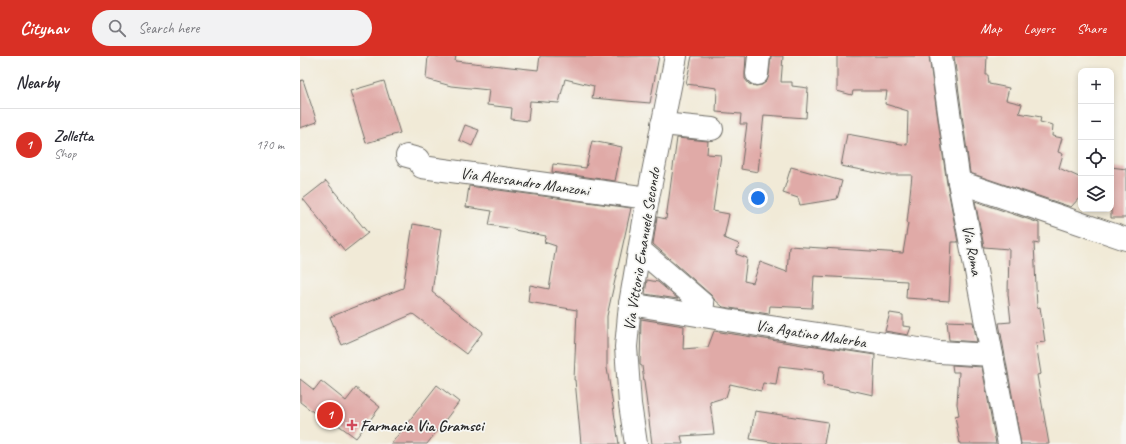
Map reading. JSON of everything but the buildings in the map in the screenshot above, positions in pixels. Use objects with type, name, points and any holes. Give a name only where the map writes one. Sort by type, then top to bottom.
[{"type":"street","name":"Via Vittorio Emanuele Secondo","points":[[636,444],[630,404],[626,347],[630,304],[648,198],[676,56]]},
{"type":"street","name":"Via Roma","points":[[941,56],[960,182],[1008,444]]},
{"type":"street","points":[[662,124],[712,129]]},
{"type":"street","name":"Via Alessandro Manzoni","points":[[407,156],[418,159],[422,167],[648,198]]},
{"type":"street","points":[[960,182],[1126,239]]},
{"type":"street","points":[[640,250],[703,304],[701,316]]},
{"type":"street","name":"Via Agatino Malerba","points":[[630,304],[939,352],[992,355]]},
{"type":"place","name":"Zolletta","points":[[330,415]]},
{"type":"place","name":"Farmacia Via Gramsci","points":[[352,425]]}]
